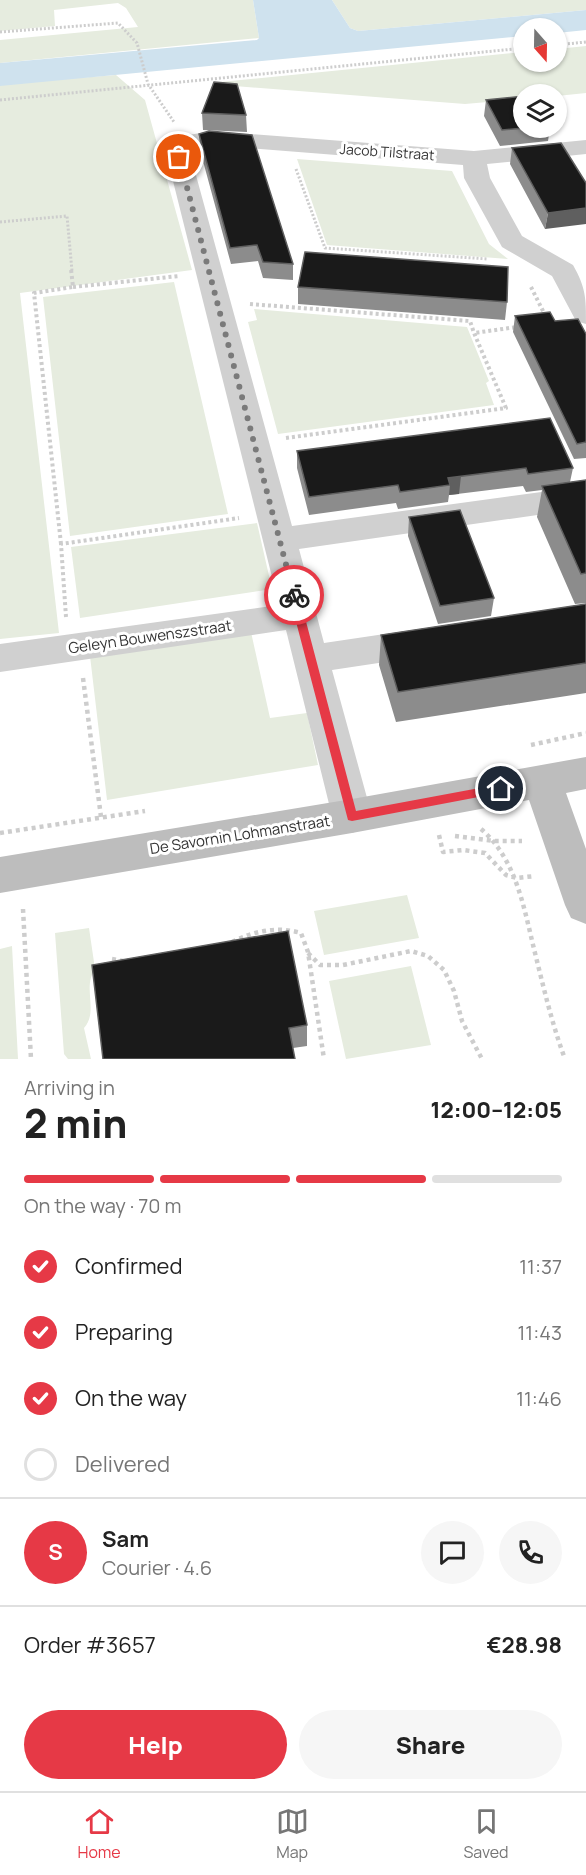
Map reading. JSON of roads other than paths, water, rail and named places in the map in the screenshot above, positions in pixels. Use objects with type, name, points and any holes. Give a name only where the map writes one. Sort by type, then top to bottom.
[{"type":"street","name":"Jacob Tilstraat","points":[[276,527],[179,157],[188,142],[210,138],[474,158],[586,147]]},
{"type":"street","points":[[474,158],[477,178],[512,242],[563,271],[586,315]]},
{"type":"street","points":[[352,816],[276,527],[586,497]]},
{"type":"street","name":"Geleyn Bouwenszstraat","points":[[0,658],[299,615]]},
{"type":"street","points":[[311,659],[460,637]]},
{"type":"street","name":"De Savornin Lohmanstraat","points":[[0,874],[352,816],[586,773]]},
{"type":"street","points":[[542,781],[586,905]]},
{"type":"water","points":[[253,0],[332,0],[350,28],[358,31],[586,10],[586,30],[567,32],[567,18],[513,18],[513,37],[0,86],[0,63],[259,38]]}]
